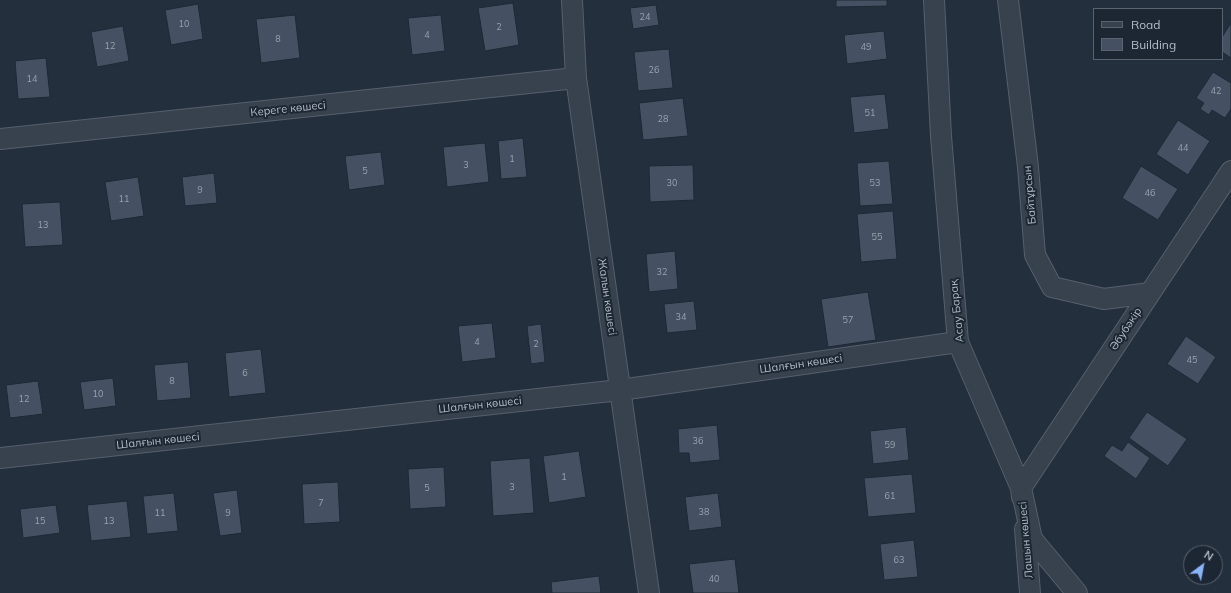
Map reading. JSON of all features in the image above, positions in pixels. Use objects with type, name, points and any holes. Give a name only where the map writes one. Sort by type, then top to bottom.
[{"type":"street","name":"Жалын көшесі","points":[[572,0],[576,78],[649,593]]},
{"type":"street","name":"Асау Барақ","points":[[934,0],[941,136],[958,342],[1021,488],[1032,540],[1077,593]]},
{"type":"street","name":"Байтұрсын","points":[[1008,0],[1028,167],[1035,255],[1052,287],[1104,299],[1150,293]]},
{"type":"street","name":"Кереге көшесі","points":[[0,140],[576,78]]},
{"type":"street","name":"Әбубәкір","points":[[1021,488],[1231,171]]},
{"type":"street","name":"Шалғын көшесі","points":[[0,458],[620,390],[958,342]]},
{"type":"street","name":"Лашын көшесі","points":[[1021,488],[1030,593]]},
{"type":"building","points":[[836,0],[887,0],[887,6],[836,7]]},
{"type":"building","points":[[513,3],[519,45],[485,51],[478,8]]},
{"type":"building","points":[[198,4],[203,39],[171,45],[165,10]]},
{"type":"building","points":[[656,5],[659,25],[633,29],[630,8]]},
{"type":"building","points":[[295,15],[300,58],[261,63],[256,19]]},
{"type":"building","points":[[441,15],[445,51],[412,55],[408,18]]},
{"type":"building","points":[[1231,23],[1231,58],[1223,53],[1223,35]]},
{"type":"building","points":[[123,26],[129,61],[97,67],[91,32]]},
{"type":"building","points":[[884,31],[887,59],[847,64],[844,35]]},
{"type":"building","points":[[669,49],[673,88],[638,91],[634,52]]},
{"type":"building","points":[[46,58],[50,97],[18,99],[15,61]]},
{"type":"building","points":[[1213,72],[1231,83],[1231,109],[1225,118],[1212,110],[1209,115],[1200,109],[1204,103],[1196,98]]},
{"type":"building","points":[[885,94],[889,129],[854,133],[850,97]]},
{"type":"building","points":[[683,98],[688,136],[643,140],[639,103]]},
{"type":"building","points":[[1178,120],[1210,141],[1188,175],[1156,154]]},
{"type":"building","points":[[523,138],[527,177],[501,179],[498,141]]},
{"type":"building","points":[[485,143],[489,182],[447,187],[443,147]]},
{"type":"building","points":[[381,152],[385,185],[349,190],[345,156]]},
{"type":"building","points":[[889,161],[893,204],[860,206],[857,163]]},
{"type":"building","points":[[693,165],[694,200],[650,202],[649,166]]},
{"type":"building","points":[[1141,166],[1178,189],[1158,220],[1122,198]]},
{"type":"building","points":[[214,173],[217,203],[185,206],[182,177]]},
{"type":"building","points":[[138,177],[144,216],[111,221],[105,182]]},
{"type":"building","points":[[60,202],[63,245],[25,247],[22,204]]},
{"type":"building","points":[[893,211],[897,259],[861,262],[857,214]]},
{"type":"building","points":[[675,251],[678,289],[649,292],[646,254]]},
{"type":"building","points":[[868,292],[876,340],[828,347],[821,299]]},
{"type":"building","points":[[694,301],[697,330],[667,333],[664,304]]},
{"type":"building","points":[[492,323],[496,358],[462,362],[458,326]]},
{"type":"building","points":[[541,324],[545,362],[531,364],[527,326]]},
{"type":"building","points":[[1186,336],[1216,357],[1198,384],[1167,364]]},
{"type":"building","points":[[261,349],[266,393],[229,397],[225,353]]},
{"type":"building","points":[[188,362],[191,398],[157,401],[154,365]]},
{"type":"building","points":[[113,378],[116,406],[84,410],[80,382]]},
{"type":"building","points":[[38,381],[43,414],[10,418],[6,385]]},
{"type":"building","points":[[1147,412],[1187,439],[1168,466],[1129,438]]},
{"type":"building","points":[[717,425],[720,460],[690,463],[689,453],[679,453],[678,429]]},
{"type":"building","points":[[906,427],[909,460],[873,464],[870,431]]},
{"type":"building","points":[[1128,442],[1150,458],[1136,479],[1104,456],[1112,445],[1122,451]]},
{"type":"building","points":[[579,451],[586,497],[549,503],[543,456]]},
{"type":"building","points":[[530,458],[534,513],[493,516],[490,461]]},
{"type":"building","points":[[444,467],[446,507],[410,509],[408,469]]},
{"type":"building","points":[[912,474],[916,513],[868,517],[864,478]]},
{"type":"building","points":[[338,482],[340,522],[304,524],[302,484]]},
{"type":"building","points":[[237,490],[242,533],[220,536],[213,493]]},
{"type":"building","points":[[174,493],[178,531],[147,534],[143,496]]},
{"type":"building","points":[[718,493],[722,527],[689,531],[685,497]]},
{"type":"building","points":[[127,501],[131,537],[91,541],[87,505]]},
{"type":"building","points":[[56,505],[60,533],[23,538],[20,509]]},
{"type":"building","points":[[914,540],[918,577],[884,580],[880,544]]},
{"type":"building","points":[[735,559],[739,593],[693,593],[689,564]]},
{"type":"building","points":[[599,576],[601,593],[552,593],[551,582]]}]
